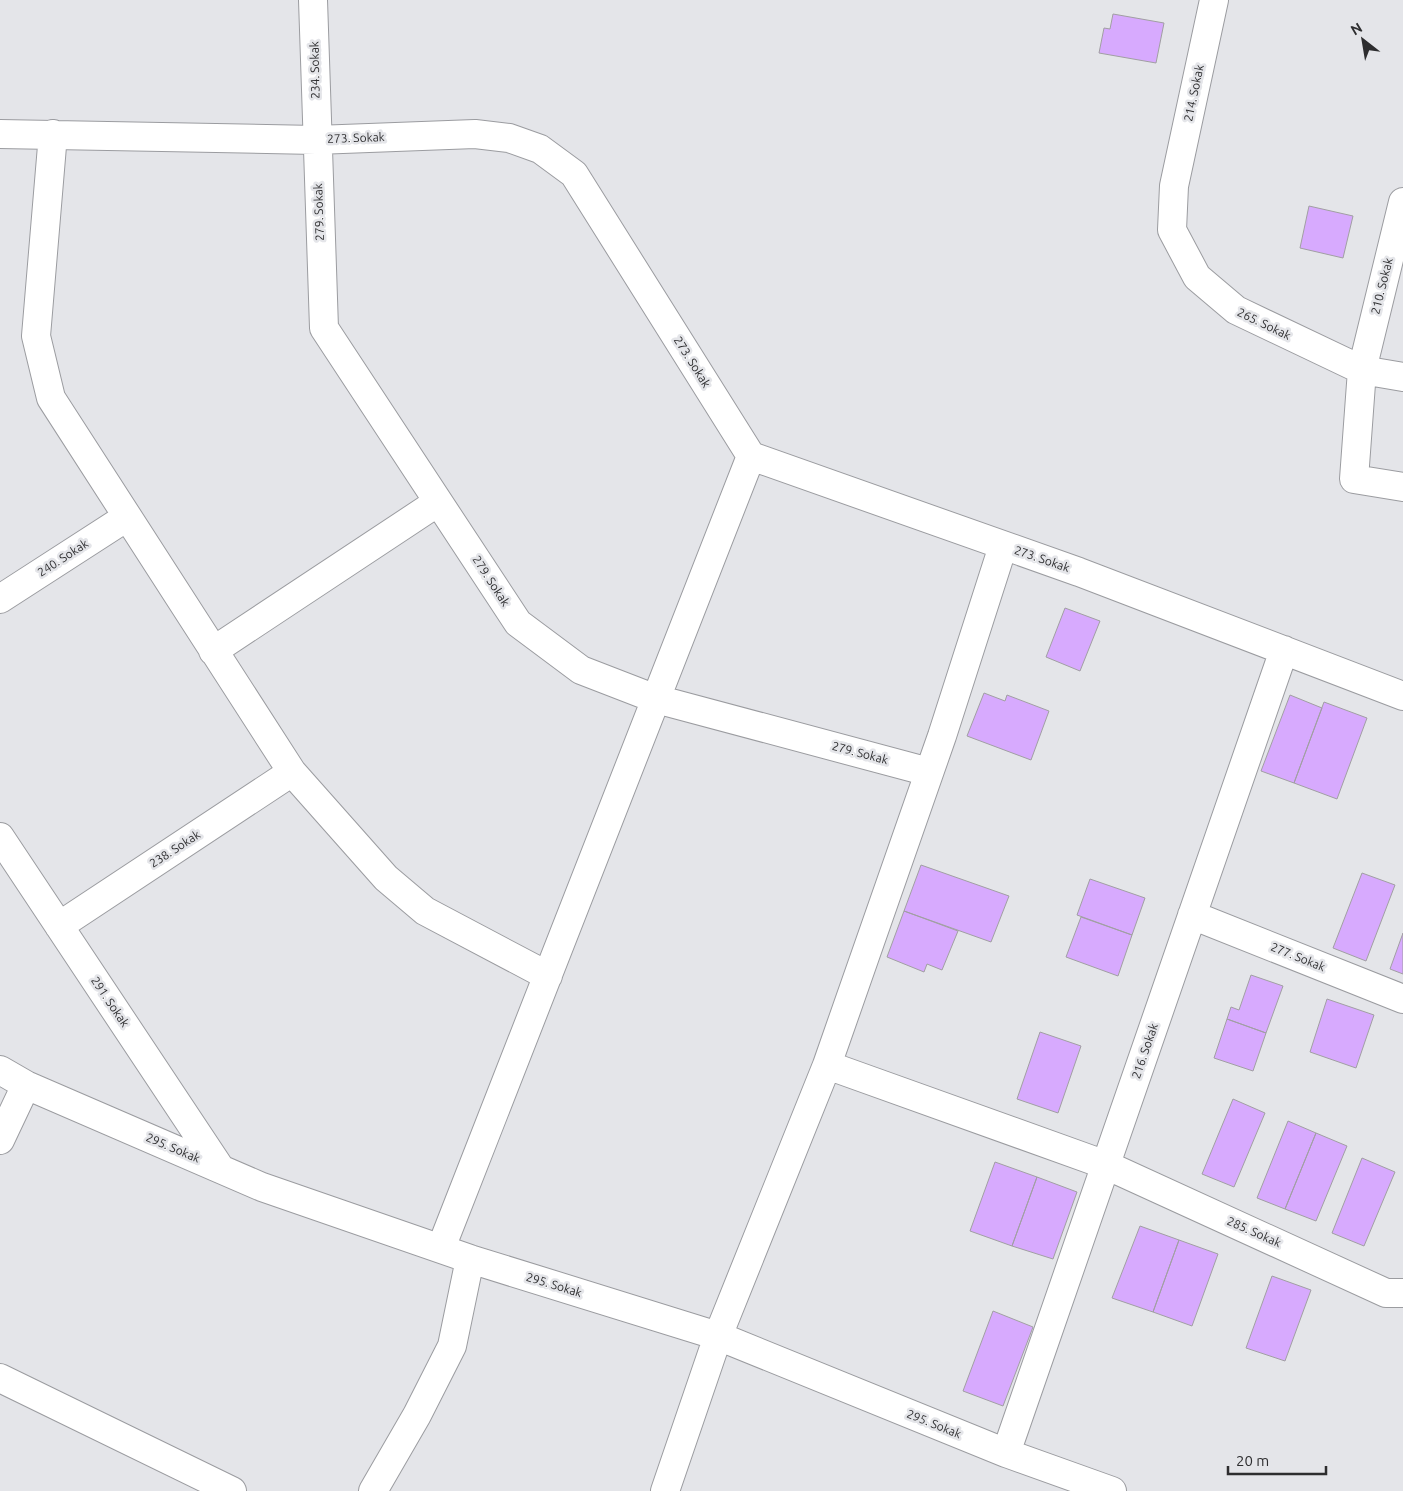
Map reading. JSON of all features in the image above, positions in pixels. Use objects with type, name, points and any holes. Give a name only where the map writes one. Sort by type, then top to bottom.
[{"type":"street","name":"234. Sokak","points":[[313,0],[316,140]]},
{"type":"street","name":"214. Sokak","points":[[1174,186],[1214,0]]},
{"type":"street","name":"273. Sokak","points":[[0,134],[316,140],[475,134],[509,138],[540,149],[574,174],[751,456],[1079,572],[1403,696]]},
{"type":"street","points":[[53,134],[36,336],[51,398],[292,772],[386,878],[425,911],[548,976]]},
{"type":"street","name":"279. Sokak","points":[[316,140],[324,328],[518,623],[581,670],[656,699],[930,772]]},
{"type":"street","name":"265. Sokak","points":[[1174,186],[1172,230],[1197,277],[1236,310],[1362,370],[1403,378]]},
{"type":"street","name":"210. Sokak","points":[[1403,202],[1362,370],[1354,479],[1403,487]]},
{"type":"street","points":[[441,1248],[751,456]]},
{"type":"street","points":[[214,651],[438,502]]},
{"type":"street","name":"240. Sokak","points":[[0,599],[126,517]]},
{"type":"street","points":[[665,1491],[718,1336],[827,1065],[930,772],[1003,546]]},
{"type":"street","name":"216. Sokak","points":[[1006,1453],[1284,650]]},
{"type":"street","name":"238. Sokak","points":[[59,926],[292,772]]},
{"type":"street","name":"291. Sokak","points":[[0,837],[220,1168]]},
{"type":"street","name":"277. Sokak","points":[[1192,915],[1403,999]]},
{"type":"street","name":"285. Sokak","points":[[827,1065],[1106,1165],[1386,1292],[1403,1293]]},
{"type":"street","name":"295. Sokak","points":[[0,1070],[26,1085],[262,1187],[441,1248],[470,1260],[718,1336],[1006,1453],[1112,1491]]},
{"type":"street","points":[[0,1140],[26,1085]]},
{"type":"street","points":[[373,1491],[417,1415],[452,1346],[470,1260]]},
{"type":"street","points":[[0,1378],[232,1491]]},
{"type":"building","points":[[1113,14],[1164,23],[1156,63],[1099,53],[1104,28],[1110,29]]},
{"type":"building","points":[[1309,206],[1353,216],[1343,258],[1300,248]]},
{"type":"building","points":[[1065,608],[1100,621],[1080,671],[1046,657]]},
{"type":"building","points":[[984,693],[1005,701],[1007,695],[1049,711],[1031,760],[967,736]]},
{"type":"building","points":[[1290,695],[1322,708],[1294,783],[1261,771]]},
{"type":"building","points":[[1324,702],[1367,718],[1337,799],[1294,783]]},
{"type":"building","points":[[921,865],[1009,896],[991,942],[904,911]]},
{"type":"building","points":[[1362,873],[1395,885],[1366,961],[1333,948]]},
{"type":"building","points":[[1090,879],[1145,898],[1132,935],[1077,915]]},
{"type":"building","points":[[904,911],[958,931],[942,970],[927,964],[924,972],[887,957]]},
{"type":"building","points":[[1081,917],[1132,935],[1118,976],[1066,957]]},
{"type":"building","points":[[1403,933],[1403,974],[1390,969]]},
{"type":"building","points":[[1251,975],[1283,986],[1266,1033],[1227,1019],[1231,1007],[1239,1010]]},
{"type":"building","points":[[1327,999],[1374,1015],[1356,1068],[1310,1052]]},
{"type":"building","points":[[1227,1019],[1266,1033],[1253,1071],[1214,1058]]},
{"type":"building","points":[[1040,1032],[1081,1046],[1058,1113],[1017,1099]]},
{"type":"building","points":[[1233,1099],[1265,1113],[1234,1187],[1202,1174]]},
{"type":"building","points":[[1288,1121],[1316,1133],[1285,1209],[1257,1198]]},
{"type":"building","points":[[1316,1133],[1347,1146],[1316,1221],[1285,1209]]},
{"type":"building","points":[[1362,1158],[1395,1172],[1364,1246],[1332,1233]]},
{"type":"building","points":[[995,1162],[1037,1177],[1012,1246],[970,1231]]},
{"type":"building","points":[[1037,1177],[1077,1192],[1053,1259],[1012,1246]]},
{"type":"building","points":[[1140,1226],[1179,1240],[1153,1312],[1112,1298]]},
{"type":"building","points":[[1179,1240],[1218,1254],[1192,1326],[1153,1312]]},
{"type":"building","points":[[1272,1276],[1311,1290],[1285,1361],[1246,1348]]},
{"type":"building","points":[[993,1311],[1033,1327],[1003,1406],[963,1391]]}]
